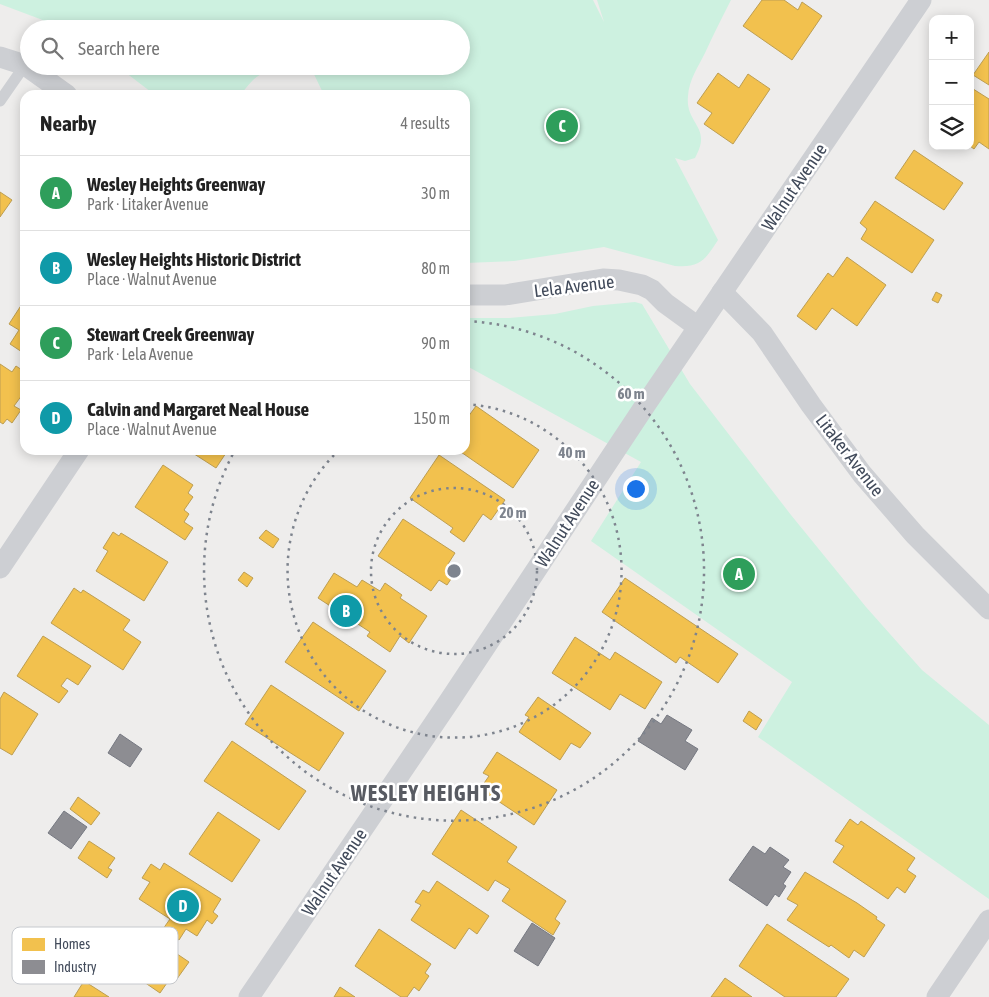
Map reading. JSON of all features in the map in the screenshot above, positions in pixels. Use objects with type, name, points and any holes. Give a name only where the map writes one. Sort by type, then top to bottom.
[{"type":"street","name":"Walnut Avenue","points":[[249,997],[447,705],[698,327],[921,0]]},
{"type":"street","points":[[0,58],[20,64]]},
{"type":"street","points":[[38,75],[60,90]]},
{"type":"street","name":"Lela Avenue","points":[[470,295],[505,295],[603,279],[619,280],[642,285],[652,290],[665,303],[698,327]]},
{"type":"street","name":"Litaker Avenue","points":[[722,292],[762,333],[811,405],[862,474],[915,535],[989,609]]},
{"type":"street","points":[[0,568],[76,455]]},
{"type":"street","points":[[937,997],[989,920]]},
{"type":"lane","points":[[0,101],[20,71]]},
{"type":"green space","points":[[0,0],[593,0],[604,22],[597,0],[731,0],[690,84],[688,106],[700,132],[700,147],[695,158],[685,161],[675,158],[718,240],[705,258],[690,266],[675,266],[604,247],[514,261],[470,263],[470,90],[322,90],[314,75],[470,75],[470,20],[42,20],[0,4]]},
{"type":"green space","points":[[129,75],[261,75],[245,90],[148,90]]},
{"type":"green space","points":[[635,302],[642,304],[690,384],[791,515],[866,607],[922,670],[989,725],[989,899],[758,737],[792,682],[591,541],[641,462],[470,368],[470,318],[509,318],[555,314],[593,306]]},
{"type":"building: Homes","points":[[762,0],[784,0],[798,10],[802,2],[822,16],[792,60],[743,26]]},
{"type":"building: Homes","points":[[989,52],[989,85],[974,76]]},
{"type":"building: Homes","points":[[718,73],[739,88],[748,74],[770,89],[733,144],[704,124],[712,113],[697,103]]},
{"type":"building: Homes","points":[[974,90],[989,99],[989,149],[979,142],[974,149]]},
{"type":"building: Homes","points":[[914,150],[963,183],[944,210],[895,178]]},
{"type":"building: Homes","points":[[0,192],[12,200],[0,217]]},
{"type":"building: Homes","points":[[875,201],[934,240],[912,273],[861,239],[867,229],[860,223]]},
{"type":"building: Homes","points":[[847,257],[886,285],[857,326],[832,308],[816,330],[797,316],[828,273],[833,277]]},
{"type":"building: Homes","points":[[936,292],[942,295],[938,303],[932,300]]},
{"type":"building: Homes","points":[[20,307],[20,351],[10,344],[19,330],[9,324]]},
{"type":"building: Homes","points":[[0,364],[12,372],[16,366],[20,369],[20,398],[14,406],[20,411],[12,423],[7,419],[3,424],[0,422]]},
{"type":"building: Homes","points":[[476,406],[539,450],[513,488],[465,455],[470,455],[470,414]]},
{"type":"building: Homes","points":[[196,455],[225,455],[216,468]]},
{"type":"building: Homes","points":[[439,455],[505,500],[491,520],[483,514],[464,542],[450,532],[453,528],[410,498]]},
{"type":"building: Homes","points":[[163,465],[193,485],[188,493],[193,497],[184,510],[189,514],[184,522],[193,528],[185,540],[135,507]]},
{"type":"building: Homes","points":[[403,519],[455,553],[448,564],[457,570],[447,585],[439,580],[431,591],[378,556]]},
{"type":"building: Homes","points":[[266,530],[279,539],[273,548],[259,538]]},
{"type":"building: Homes","points":[[113,532],[119,536],[121,533],[168,562],[144,601],[96,571],[108,551],[103,548]]},
{"type":"building: Homes","points":[[244,572],[253,578],[247,587],[238,580]]},
{"type":"building: Homes","points":[[334,573],[357,587],[362,580],[380,591],[385,583],[402,595],[400,598],[427,616],[409,643],[400,636],[390,652],[367,636],[370,632],[318,598]]},
{"type":"building: Homes","points":[[625,578],[738,654],[718,683],[680,657],[676,663],[602,612]]},
{"type":"building: Homes","points":[[74,588],[81,593],[83,590],[130,620],[123,630],[141,642],[123,670],[51,623]]},
{"type":"building: Homes","points":[[313,622],[386,671],[359,711],[285,662]]},
{"type":"building: Homes","points":[[43,636],[91,666],[78,685],[67,678],[61,686],[68,691],[59,703],[17,676]]},
{"type":"building: Homes","points":[[575,637],[610,660],[615,652],[662,682],[645,709],[620,694],[610,710],[552,673]]},
{"type":"building: Homes","points":[[271,685],[344,733],[319,771],[245,724]]},
{"type":"building: Homes","points":[[4,692],[38,714],[12,755],[0,748],[0,699]]},
{"type":"building: Homes","points":[[538,697],[591,733],[580,748],[571,743],[560,760],[519,732],[529,717],[525,715]]},
{"type":"building: Homes","points":[[749,711],[762,720],[756,730],[743,721]]},
{"type":"building: Homes","points":[[232,741],[306,791],[279,830],[204,781]]},
{"type":"building: Homes","points":[[497,752],[557,790],[534,825],[480,789],[489,776],[483,773]]},
{"type":"building: Homes","points":[[78,797],[100,813],[91,825],[70,809]]},
{"type":"building: Homes","points":[[461,810],[517,847],[507,862],[566,901],[555,919],[560,923],[553,935],[502,901],[510,889],[495,880],[488,891],[432,854]]},
{"type":"building: Homes","points":[[218,812],[260,840],[232,882],[189,854]]},
{"type":"building: Homes","points":[[850,819],[858,825],[861,821],[915,858],[907,870],[916,876],[905,893],[897,887],[888,899],[833,862],[844,846],[835,841]]},
{"type":"building: Homes","points":[[89,841],[115,858],[108,868],[112,870],[107,878],[78,858]]},
{"type":"building: Homes","points":[[164,863],[221,899],[213,912],[218,916],[212,924],[207,920],[197,936],[186,929],[179,940],[178,927],[164,927],[170,919],[139,899],[150,882],[142,878],[151,864],[160,870]]},
{"type":"building: Homes","points":[[805,872],[857,903],[885,925],[864,957],[854,950],[849,958],[831,945],[829,947],[787,920],[798,905],[787,899]]},
{"type":"building: Homes","points":[[437,881],[489,916],[477,934],[469,928],[455,949],[411,920],[421,905],[415,902],[423,890],[429,893]]},
{"type":"building: Homes","points":[[767,924],[849,979],[836,997],[785,997],[739,966]]},
{"type":"building: Homes","points":[[379,929],[431,964],[425,973],[429,976],[419,991],[414,987],[407,997],[401,997],[355,966]]},
{"type":"building: Homes","points":[[178,955],[189,962],[178,977]]},
{"type":"building: Homes","points":[[725,978],[752,997],[711,997]]},
{"type":"building: Homes","points":[[82,984],[89,984],[109,997],[74,997]]},
{"type":"building: Homes","points":[[147,984],[166,984],[160,993]]},
{"type":"building: Homes","points":[[340,987],[355,997],[334,997]]},
{"type":"building: Industry","points":[[667,715],[692,730],[685,741],[698,749],[685,770],[638,741],[652,718],[661,724]]},
{"type":"building: Industry","points":[[120,734],[142,749],[130,767],[108,753]]},
{"type":"building: Industry","points":[[64,811],[87,827],[71,849],[48,833]]},
{"type":"building: Industry","points":[[753,846],[765,854],[770,847],[789,860],[783,867],[791,872],[783,884],[786,886],[779,897],[775,894],[767,906],[729,880]]},
{"type":"building: Industry","points":[[532,923],[555,938],[538,966],[514,951]]},
{"type":"place","name":"Stewart Creek Greenway","points":[[562,126]]},
{"type":"place","name":"Wesley Heights Greenway","points":[[739,574]]},
{"type":"place","name":"Wesley Heights Historic District","points":[[346,611]]},
{"type":"place","name":"Calvin and Margaret Neal House","points":[[183,906]]},
{"type":"district","name":"WESLEY HEIGHTS","points":[[426,793]]}]
